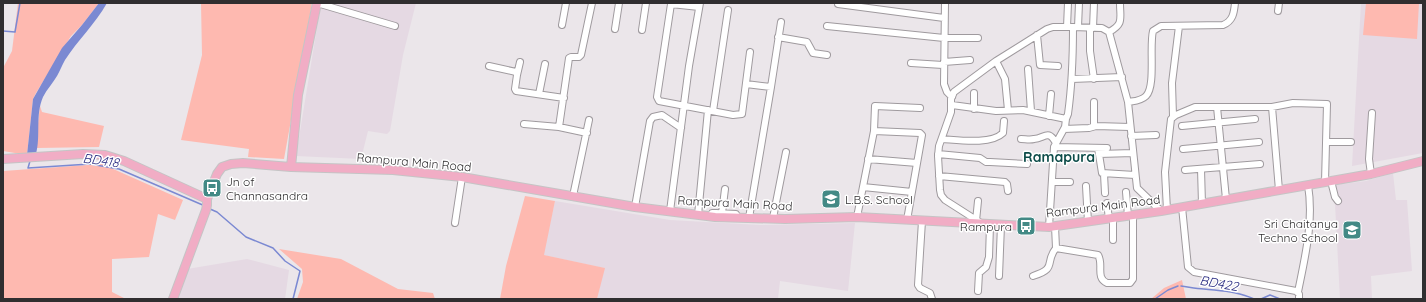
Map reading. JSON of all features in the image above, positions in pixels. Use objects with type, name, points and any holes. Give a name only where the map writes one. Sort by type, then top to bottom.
[{"type":"main road","points":[[291,167],[298,96],[317,3]]},
{"type":"main road","points":[[3,159],[82,154],[105,155],[124,161],[206,204],[172,299]]},
{"type":"main road","name":"Rampura Main Road","points":[[206,204],[217,174],[222,167],[231,164],[243,163],[291,167],[393,170],[462,177],[635,207],[698,215],[737,218],[857,217],[1001,225],[1052,226],[1164,211],[1371,174],[1423,161]]},
{"type":"street","points":[[317,3],[395,26]]},
{"type":"street","points":[[562,25],[566,3]]},
{"type":"street","points":[[559,127],[569,58],[581,56],[592,3]]},
{"type":"street","points":[[615,29],[619,3]]},
{"type":"street","points":[[642,30],[646,3]]},
{"type":"street","points":[[945,3],[945,87],[947,92],[952,97]]},
{"type":"street","points":[[1055,145],[1064,129],[1068,114],[1072,79],[1073,27],[1068,3]]},
{"type":"street","points":[[1073,27],[1079,3]]},
{"type":"street","points":[[1094,3],[1090,51],[1094,78]]},
{"type":"street","points":[[1109,32],[1118,28],[1120,24],[1120,3]]},
{"type":"street","points":[[1128,102],[1145,98],[1148,94],[1151,81],[1153,31],[1161,26],[1216,26],[1228,23],[1232,18],[1235,3]]},
{"type":"street","points":[[1278,11],[1279,3]]},
{"type":"street","points":[[670,211],[684,106],[700,5],[671,4],[657,97],[660,102],[684,106],[710,110],[739,115],[742,114],[750,52]]},
{"type":"street","points":[[838,4],[944,18]]},
{"type":"street","points":[[698,215],[710,110],[728,10]]},
{"type":"street","points":[[749,218],[781,22]]},
{"type":"street","points":[[827,26],[944,38],[978,38]]},
{"type":"street","points":[[1174,116],[1172,83],[1179,26]]},
{"type":"street","points":[[983,223],[945,200],[941,195],[938,154],[952,105],[952,97],[957,89],[996,61],[1037,35],[1053,27],[1102,28],[1109,32],[1128,102],[1135,175],[1138,190],[1164,211]]},
{"type":"street","points":[[1037,35],[1040,65],[1058,66]]},
{"type":"street","points":[[778,37],[807,42],[812,53],[827,55]]},
{"type":"street","points":[[911,63],[944,63],[970,60]]},
{"type":"street","points":[[996,61],[1005,80],[1008,110]]},
{"type":"street","points":[[520,62],[517,74],[516,91],[564,98]]},
{"type":"street","points":[[539,94],[545,64]]},
{"type":"street","points":[[489,66],[516,72],[517,74]]},
{"type":"street","points":[[1028,69],[1031,111]]},
{"type":"street","points":[[1072,79],[1122,77]]},
{"type":"street","points":[[746,84],[771,88]]},
{"type":"street","points":[[974,93],[974,109]]},
{"type":"street","points":[[1049,116],[1051,94]]},
{"type":"street","points":[[1094,102],[1094,126]]},
{"type":"street","points":[[1164,211],[1165,172],[1171,119],[1174,116],[1195,107],[1272,107],[1293,103],[1327,104],[1326,142],[1328,181],[1338,201]]},
{"type":"street","points":[[952,105],[996,111],[1031,111],[1066,119]]},
{"type":"street","points":[[857,217],[874,132],[875,106],[920,108]]},
{"type":"street","points":[[1272,107],[1279,190]]},
{"type":"street","points":[[1217,108],[1226,199]]},
{"type":"street","points":[[1371,174],[1369,158],[1372,113]]},
{"type":"street","points":[[635,207],[650,121],[653,117],[662,115],[681,128]]},
{"type":"street","points":[[1182,126],[1255,119]]},
{"type":"street","points":[[573,196],[589,120]]},
{"type":"street","points":[[942,139],[974,141],[995,138],[1001,136],[1003,133],[1004,121]]},
{"type":"street","points":[[524,124],[559,127],[587,133]]},
{"type":"street","points":[[1064,129],[1089,128],[1094,126],[1130,127]]},
{"type":"street","points":[[874,132],[921,134],[922,136],[907,220]]},
{"type":"street","points":[[1021,139],[1034,140],[1048,135],[1052,136],[1055,145],[1052,182],[1052,226],[1056,248],[1048,269],[1033,276]]},
{"type":"street","points":[[1131,136],[1156,136]]},
{"type":"street","points":[[1183,149],[1259,142]]},
{"type":"street","points":[[1326,142],[1351,142]]},
{"type":"street","points":[[1055,145],[1099,151],[1133,153]]},
{"type":"street","points":[[1099,151],[1107,148]]},
{"type":"street","points":[[1099,151],[1101,171],[1104,174],[1105,194]]},
{"type":"street","points":[[773,218],[786,152]]},
{"type":"street","points":[[938,154],[980,158],[986,162],[1027,164]]},
{"type":"street","points":[[1054,157],[1080,158]]},
{"type":"street","points":[[868,159],[917,163]]},
{"type":"street","points":[[1185,170],[1260,164]]},
{"type":"street","points":[[1201,169],[1202,204]]},
{"type":"street","points":[[1104,174],[1135,175]]},
{"type":"street","points":[[939,176],[1005,182],[1007,184],[1008,191]]},
{"type":"street","points":[[455,223],[462,177]]},
{"type":"street","points":[[1052,182],[1070,182]]},
{"type":"street","points":[[1299,299],[1298,292],[1310,236],[1310,201],[1308,185]]},
{"type":"street","points":[[1086,186],[1088,222]]},
{"type":"street","points":[[863,187],[912,192]]},
{"type":"street","points":[[722,213],[725,189]]},
{"type":"street","points":[[1056,248],[1098,255],[1100,259],[1100,275],[1104,282],[1130,283],[1133,279],[1130,216],[1126,192]]},
{"type":"street","points":[[978,201],[990,257],[986,267],[979,273],[978,291]]},
{"type":"street","points":[[1107,203],[1111,218],[1113,240]]},
{"type":"street","points":[[1182,207],[1188,267],[1190,270],[1298,292]]},
{"type":"street","points":[[711,216],[713,213],[737,214],[737,218]]},
{"type":"street","points":[[922,221],[918,284],[920,288],[930,293],[932,299]]},
{"type":"street","points":[[999,276],[1001,225]]},
{"type":"shaded area","points":[[18,3],[99,3],[82,25],[71,36],[33,99],[27,155],[3,151],[3,68],[12,51]]},
{"type":"shaded area","points":[[201,3],[312,3],[284,159],[248,157],[249,149],[181,140],[202,55]]},
{"type":"shaded area","points":[[321,3],[416,3],[403,55],[390,131],[387,134],[368,131],[361,159],[296,156]]},
{"type":"shaded area","points":[[1361,3],[1423,3],[1423,153],[1352,166]]},
{"type":"shaded area","points":[[1366,3],[1419,3],[1417,39],[1363,35]]},
{"type":"shaded area","points":[[40,106],[42,112],[104,126],[99,147],[37,148]]},
{"type":"shaded area","points":[[102,164],[183,200],[175,220],[158,214],[149,257],[112,259],[112,292],[126,299],[3,299],[3,171]]},
{"type":"shaded area","points":[[1393,173],[1396,200],[1407,200],[1412,271],[1371,276],[1372,299],[1340,299],[1334,185],[1366,181]]},
{"type":"shaded area","points":[[525,196],[555,201],[544,255],[605,268],[597,299],[500,299],[506,266]]},
{"type":"shaded area","points":[[555,201],[670,220],[760,225],[855,223],[848,291],[780,281],[778,299],[597,299],[604,268],[543,255]]},
{"type":"shaded area","points":[[279,249],[341,259],[398,289],[433,293],[435,299],[297,299],[303,282],[302,269]]},
{"type":"shaded area","points":[[247,259],[289,270],[285,299],[177,299],[187,269]]},
{"type":"shaded area","points":[[1182,280],[1186,299],[1151,299],[1164,288]]},
{"type":"water","points":[[99,3],[107,3],[65,60],[57,76],[43,97],[39,111],[36,154],[27,155],[33,99],[62,48]]},
{"type":"waterway","points":[[3,31],[15,32],[20,3]]},
{"type":"waterway","name":"BD418","points":[[30,161],[28,168],[90,164],[119,169],[205,206]]},
{"type":"waterway","name":"BD418","points":[[210,209],[217,212],[246,237],[273,248],[285,261],[300,271],[293,299]]},
{"type":"waterway","points":[[1155,299],[1168,290],[1178,286]]},
{"type":"waterway","name":"BD422","points":[[1181,286],[1235,293],[1254,299]]},
{"type":"waterway","name":"BD422","points":[[1261,299],[1270,295],[1280,299]]},
{"type":"place","name":"Jn of Channasandra","points":[[212,188]]},
{"type":"place","name":"L.B.S. School","points":[[831,199]]},
{"type":"place","name":"Rampura","points":[[1026,226]]},
{"type":"place","name":"Sri Chaitanya Techno School","points":[[1352,230]]},
{"type":"district","name":"Ramapura","points":[[1059,157]]}]
